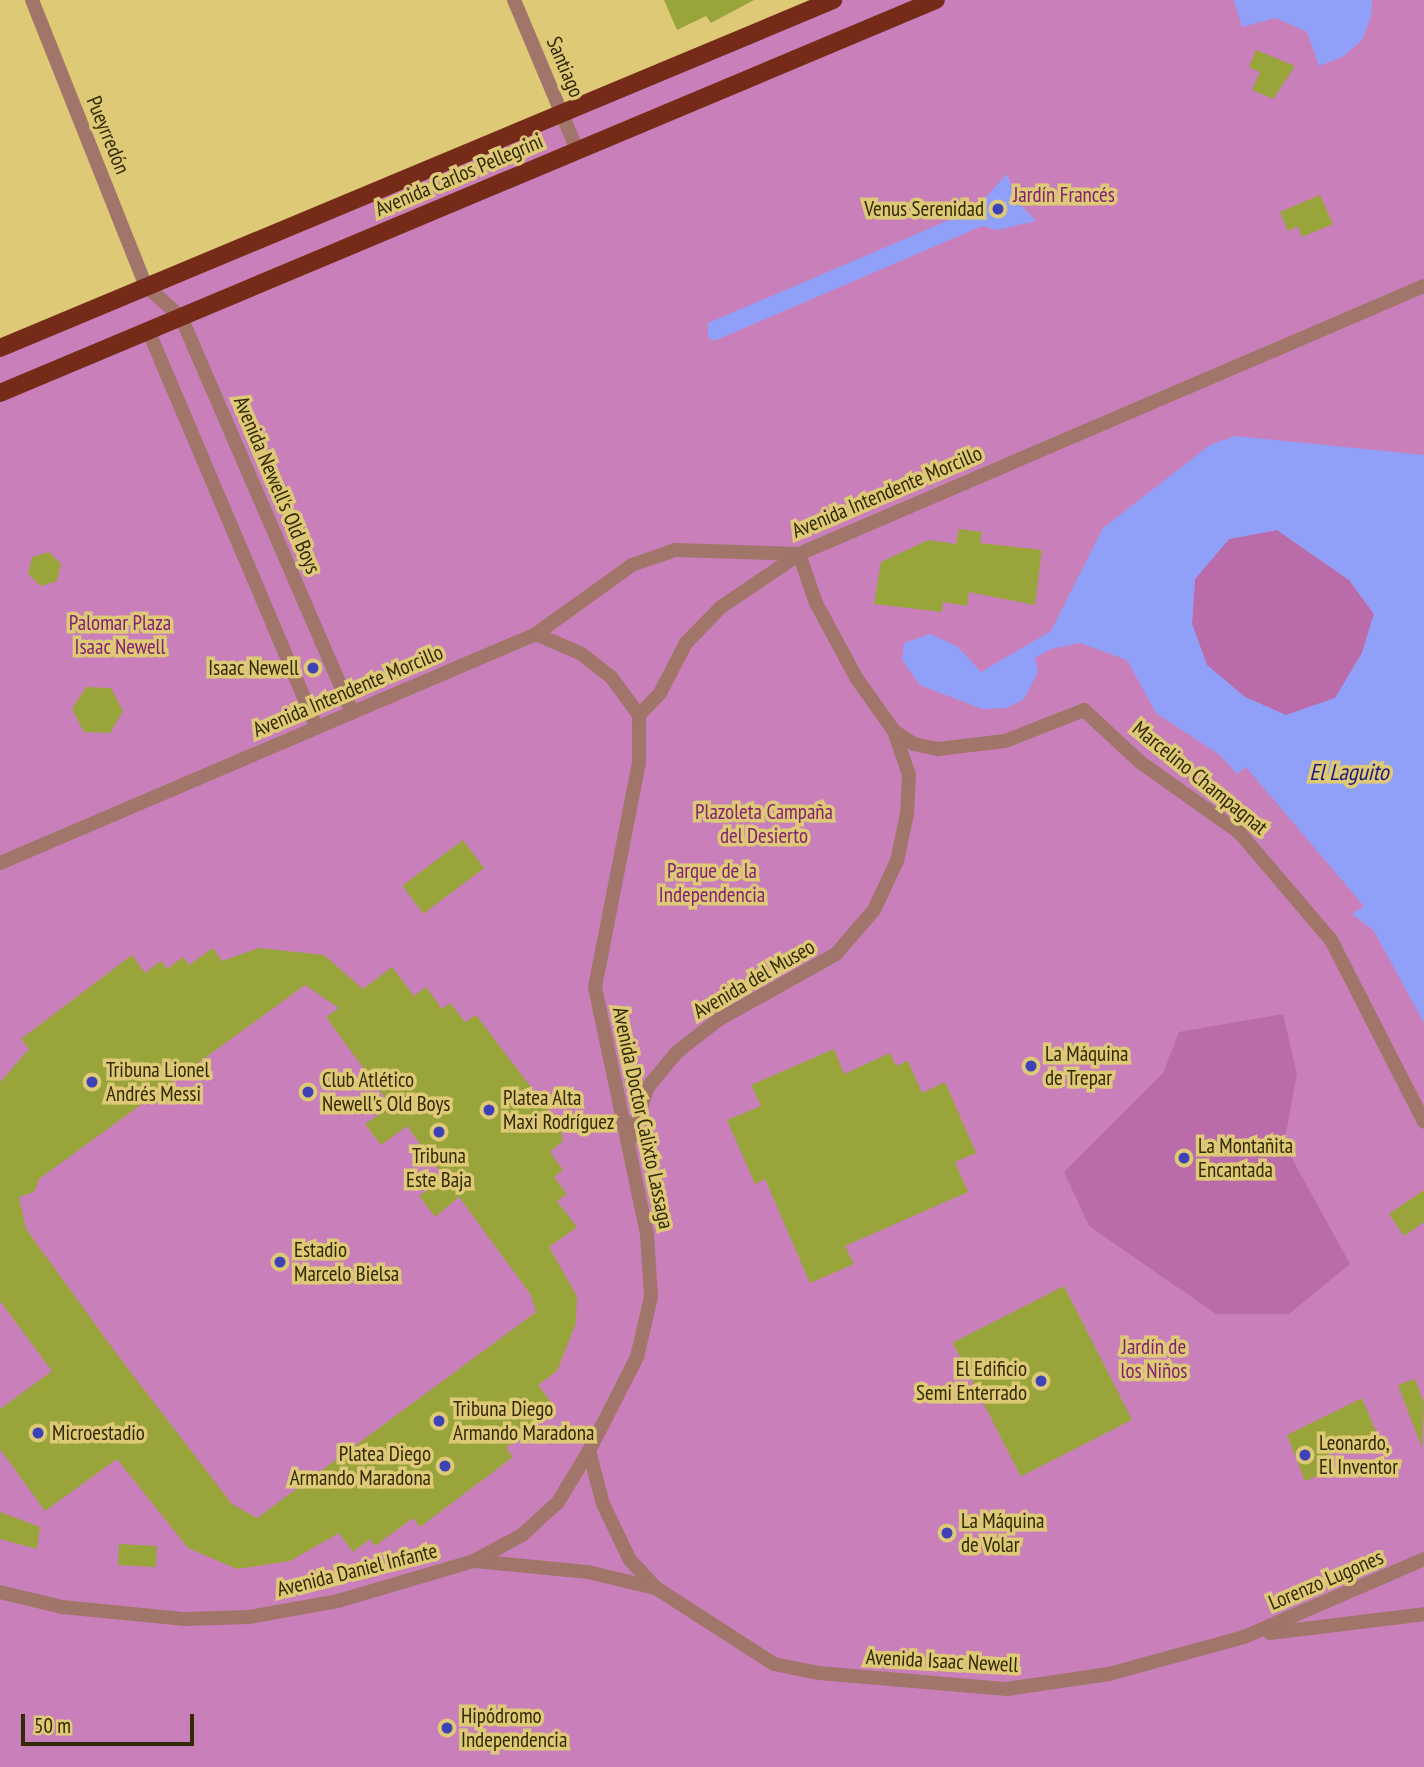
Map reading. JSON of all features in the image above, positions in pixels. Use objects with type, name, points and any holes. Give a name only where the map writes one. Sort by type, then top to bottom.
[{"type":"main road","name":"Avenida Carlos Pellegrini","points":[[0,348],[560,110],[833,0]]},
{"type":"main road","name":"Avenida Carlos Pellegrini","points":[[0,393],[936,0]]},
{"type":"street","name":"Pueyrredón","points":[[32,0],[146,286]]},
{"type":"street","name":"Santiago","points":[[514,0],[577,150]]},
{"type":"street","name":"Avenida Intendente Morcillo","points":[[1406,293],[1424,281]]},
{"type":"street","name":"Avenida Newell's Old Boys","points":[[146,286],[181,317],[352,713]]},
{"type":"street","name":"Avenida Intendente Morcillo","points":[[0,863],[536,634],[632,565],[675,550],[799,554],[1424,286]]},
{"type":"street","points":[[148,330],[317,728]]},
{"type":"street","points":[[536,634],[582,654],[611,677],[639,715],[660,693],[687,643],[721,607],[799,554],[845,657],[894,731]]},
{"type":"street","name":"Marcelino Champagnat","points":[[894,731],[938,750],[1004,741],[1037,731],[1064,713],[1084,710],[1104,721],[1140,762],[1239,831],[1283,877],[1362,990],[1424,1122]]},
{"type":"street","name":"Avenida Doctor Calixto Lassaga","points":[[474,1561],[522,1535],[558,1502],[589,1451],[637,1357],[650,1297],[647,1234],[630,1139],[604,1046],[595,987],[639,763],[639,715]]},
{"type":"street","name":"Avenida del Museo","points":[[630,1139],[648,1087],[677,1052],[718,1020],[836,954],[874,910],[897,861],[907,814],[909,775],[894,731]]},
{"type":"street","name":"Avenida Isaac Newell","points":[[589,1451],[603,1504],[630,1560],[656,1588],[774,1664],[930,1685],[1007,1689],[1071,1680],[1244,1637]]},
{"type":"street","name":"Lorenzo Lugones","points":[[1244,1637],[1424,1559]]},
{"type":"street","name":"Avenida Isaac Newell","points":[[474,1561],[588,1572],[656,1588]]},
{"type":"street","name":"Avenida Daniel Infante","points":[[0,1592],[62,1608],[185,1619],[249,1617],[338,1601],[474,1561]]},
{"type":"street","points":[[1244,1637],[1424,1614]]},
{"type":"green space","name":"Parque de la Independencia","points":[[833,0],[1424,0],[1424,1767],[0,1767],[0,348]]},
{"type":"shaded area","points":[[1277,530],[1349,580],[1374,614],[1362,653],[1335,698],[1286,715],[1245,697],[1207,665],[1192,624],[1195,579],[1229,539]]},
{"type":"shaded area","name":"La Montañita Encantada","points":[[1283,1014],[1297,1074],[1284,1144],[1350,1264],[1289,1314],[1216,1314],[1089,1226],[1064,1172],[1163,1073],[1179,1032]]},
{"type":"water","points":[[1234,0],[1372,0],[1371,17],[1362,40],[1344,56],[1319,66],[1307,32],[1276,18],[1242,27]]},
{"type":"water","points":[[1007,174],[1018,202],[1036,221],[997,230],[982,226],[714,341],[708,337],[708,323],[975,209]]},
{"type":"water","name":"El Laguito","points":[[1235,436],[1424,455],[1424,1023],[1374,931],[1352,914],[1364,906],[1246,767],[1237,774],[1220,755],[1156,713],[1127,660],[1080,643],[1051,649],[1035,658],[1038,672],[1024,699],[1007,708],[982,709],[920,685],[902,660],[904,643],[930,634],[957,646],[981,672],[1051,631],[1103,528],[1210,445]],"holes":[[[1277,530],[1349,580],[1374,614],[1362,653],[1335,698],[1286,715],[1245,697],[1207,665],[1192,624],[1195,579],[1229,539]]]},
{"type":"building","points":[[664,0],[754,0],[711,23],[706,16],[677,30]]},
{"type":"building","points":[[1256,50],[1295,66],[1273,99],[1252,90],[1260,72],[1249,67]]},
{"type":"building","points":[[1320,195],[1333,224],[1302,237],[1298,226],[1288,231],[1280,212]]},
{"type":"building","points":[[959,529],[982,532],[980,543],[1042,550],[1035,605],[969,592],[967,606],[943,602],[942,612],[874,604],[881,562],[928,540],[956,544]]},
{"type":"building","points":[[49,552],[61,564],[57,581],[41,586],[28,574],[32,557]]},
{"type":"building","points":[[86,687],[111,688],[123,711],[110,733],[84,732],[72,709]]},
{"type":"building","points":[[463,840],[484,868],[423,914],[402,886]]},
{"type":"building","points":[[213,948],[222,961],[259,948],[324,955],[363,989],[392,967],[414,996],[426,987],[442,1009],[450,1003],[465,1022],[476,1015],[560,1125],[563,1141],[550,1152],[563,1170],[554,1177],[567,1194],[557,1201],[577,1227],[549,1247],[577,1296],[576,1323],[557,1371],[538,1385],[551,1402],[536,1414],[542,1421],[506,1448],[513,1457],[420,1527],[413,1518],[375,1546],[370,1539],[353,1552],[339,1533],[290,1561],[237,1569],[188,1548],[117,1459],[45,1511],[0,1449],[0,1409],[52,1371],[0,1301],[0,1082],[29,1049],[21,1039],[132,955],[145,973],[161,961],[167,969],[183,957],[189,965]],"holes":[[[305,985],[339,1008],[326,1017],[391,1106],[365,1124],[381,1145],[407,1126],[445,1178],[419,1196],[435,1217],[459,1197],[531,1295],[536,1312],[257,1518],[232,1504],[119,1357],[26,1229],[19,1197],[34,1192],[39,1179]]]},
{"type":"building","points":[[834,1049],[844,1074],[890,1053],[896,1066],[908,1061],[922,1093],[945,1082],[976,1153],[955,1162],[968,1192],[845,1246],[854,1264],[810,1283],[765,1179],[755,1184],[727,1120],[761,1106],[751,1085]]},
{"type":"building","points":[[1424,1190],[1424,1222],[1404,1236],[1389,1214]]},
{"type":"building","name":"El Edificio Semi Enterrado","points":[[1064,1286],[1132,1420],[1021,1476],[953,1343]]},
{"type":"building","points":[[1415,1379],[1424,1403],[1422,1448],[1398,1385]]},
{"type":"building","points":[[1362,1398],[1381,1443],[1354,1455],[1350,1446],[1316,1460],[1322,1474],[1305,1481],[1287,1435]]},
{"type":"building","points":[[0,1512],[40,1527],[37,1549],[0,1539]]},
{"type":"building","points":[[119,1544],[157,1546],[156,1567],[118,1565]]},
{"type":"place","name":"Venus Serenidad","points":[[998,209]]},
{"type":"place","name":"Isaac Newell","points":[[313,668]]},
{"type":"place","name":"La Máquina de Trepar","points":[[1031,1066]]},
{"type":"place","name":"Tribuna Lionel Andrés Messi","points":[[92,1082]]},
{"type":"place","name":"Club Atlético Newell's Old Boys","points":[[308,1092]]},
{"type":"place","name":"Platea Alta Maxi Rodríguez","points":[[489,1110]]},
{"type":"place","name":"Tribuna Este Baja","points":[[439,1132]]},
{"type":"place","name":"La Montañita Encantada","points":[[1184,1158]]},
{"type":"place","name":"Estadio Marcelo Bielsa","points":[[280,1262]]},
{"type":"place","name":"El Edificio Semi Enterrado","points":[[1041,1381]]},
{"type":"place","name":"Tribuna Diego Armando Maradona","points":[[439,1421]]},
{"type":"place","name":"Microestadio","points":[[38,1433]]},
{"type":"place","name":"Leonardo, El Inventor","points":[[1305,1455]]},
{"type":"place","name":"Platea Diego Armando Maradona","points":[[445,1466]]},
{"type":"place","name":"La Máquina de Volar","points":[[947,1533]]},
{"type":"place","name":"Hipódromo Independencia","points":[[447,1728]]},
{"type":"park label","name":"Jardín Francés","points":[[1064,195]]},
{"type":"park label","name":"Palomar Plaza Isaac Newell","points":[[120,635]]},
{"type":"park label","name":"Plazoleta Campaña del Desierto","points":[[764,824]]},
{"type":"park label","name":"Jardín de los Niños","points":[[1154,1359]]}]
